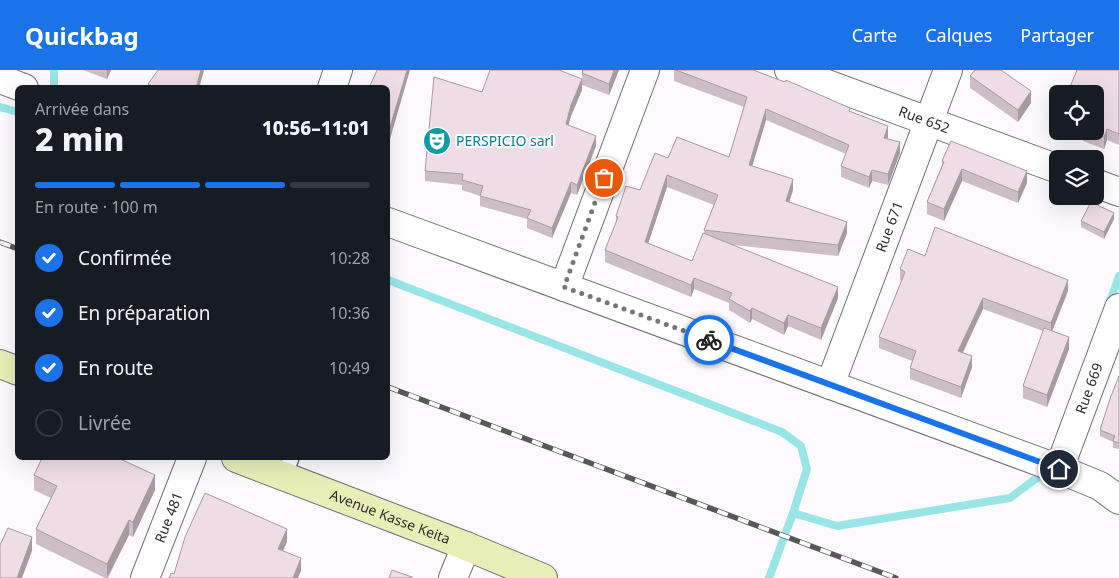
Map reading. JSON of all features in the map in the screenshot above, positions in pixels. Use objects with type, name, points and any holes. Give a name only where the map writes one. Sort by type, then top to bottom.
[{"type":"main road","points":[[0,364],[15,370]]},
{"type":"main road","name":"Avenue Kasse Keita","points":[[247,460],[287,467],[543,578]]},
{"type":"street","points":[[333,85],[338,70]]},
{"type":"street","points":[[564,287],[645,70]]},
{"type":"street","name":"Rue 652","points":[[789,70],[1049,166]]},
{"type":"street","name":"Rue 671","points":[[830,385],[948,70]]},
{"type":"street","points":[[0,79],[16,85]]},
{"type":"street","points":[[1104,186],[1119,192]]},
{"type":"street","points":[[390,223],[1059,469],[1100,486],[1119,500]]},
{"type":"street","name":"Rue 669","points":[[1059,469],[1119,308]]},
{"type":"street","name":"Rue 481","points":[[145,578],[191,460]]},
{"type":"street","points":[[453,578],[466,546]]},
{"type":"building","points":[[158,70],[201,70],[197,85],[148,84]]},
{"type":"building","points":[[377,70],[407,70],[390,127],[390,85],[370,85]]},
{"type":"building","points":[[490,70],[559,70],[582,79],[571,105],[566,124],[596,136],[577,185],[571,182],[552,228],[527,218],[531,210],[480,196],[483,186],[462,180],[463,174],[425,171],[434,77],[482,92]]},
{"type":"building","points":[[583,70],[614,70],[609,84],[582,73]]},
{"type":"building","points":[[676,70],[753,70],[785,82],[786,80],[850,108],[849,111],[888,126],[884,138],[900,142],[888,174],[872,170],[869,177],[841,166],[849,145],[766,109],[749,165],[793,179],[786,201],[847,222],[838,245],[704,230],[718,195],[667,175],[645,242],[692,261],[703,233],[838,287],[821,328],[788,315],[784,323],[752,308],[750,311],[729,299],[732,293],[694,278],[691,285],[605,250],[618,217],[616,216],[626,186],[640,190],[655,153],[668,158],[677,137],[729,157],[747,97]]},
{"type":"building","points":[[975,70],[1001,70],[1031,91],[1018,110],[970,76]]},
{"type":"building","points":[[1077,70],[1119,70],[1119,134],[1107,129],[1104,137],[1104,85],[1071,85]]},
{"type":"building","points":[[951,141],[1027,171],[1018,192],[962,169],[944,209],[927,202]]},
{"type":"building","points":[[1089,205],[1097,205],[1114,213],[1104,232],[1081,221]]},
{"type":"building","points":[[935,227],[1068,280],[1051,323],[983,298],[958,351],[972,356],[961,387],[910,368],[916,351],[879,337],[905,272],[900,269],[908,249],[925,256]]},
{"type":"building","points":[[1044,328],[1069,337],[1047,395],[1023,386]]},
{"type":"building","points":[[1119,376],[1119,443],[1113,441],[1115,436],[1100,430]]},
{"type":"building","points":[[41,460],[122,460],[155,475],[133,522],[129,520],[107,564],[36,529],[57,486],[34,475]]},
{"type":"building","points":[[205,493],[287,529],[278,549],[301,558],[293,578],[169,578],[171,573],[174,574],[185,537]]},
{"type":"building","points":[[8,528],[32,537],[17,578],[0,578],[0,545]]},
{"type":"building","points":[[392,570],[412,577],[412,578],[389,578]]},
{"type":"waterway","points":[[54,70],[54,85]]},
{"type":"waterway","points":[[0,107],[15,111]]},
{"type":"waterway","points":[[1108,307],[1119,276]]},
{"type":"waterway","points":[[390,281],[782,432],[801,446],[807,469],[769,578]]},
{"type":"waterway","points":[[793,513],[837,526],[1010,498],[1043,475],[1046,469]]},
{"type":"railway","points":[[0,242],[15,248]]},
{"type":"railway","points":[[390,388],[896,578]]},
{"type":"way so far","points":[[604,178],[564,287],[709,340]]},
{"type":"place","name":"PERSPICIO sarl","points":[[437,141]]},
{"type":"route","points":[[709,340],[1059,469]]}]
